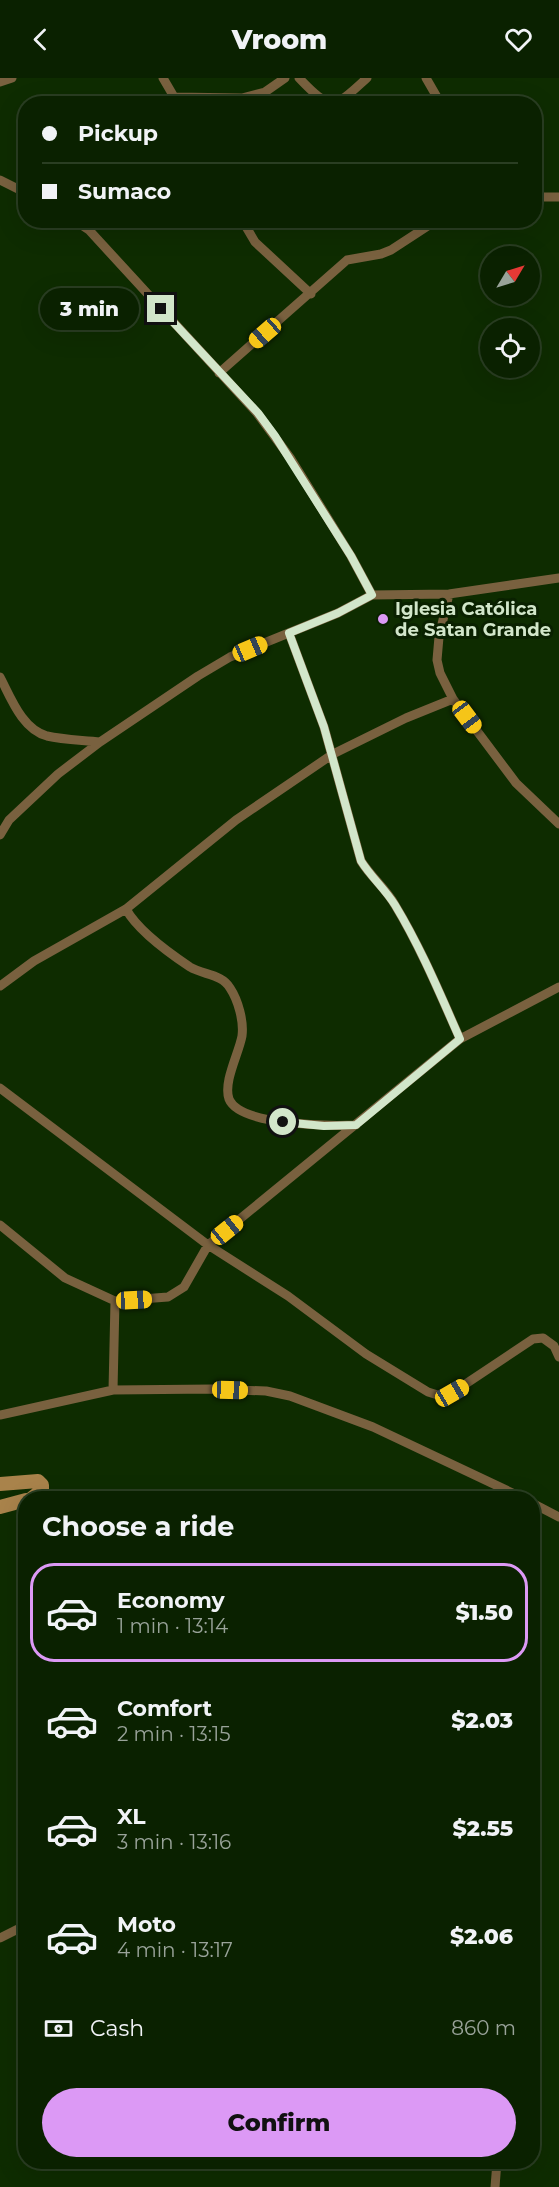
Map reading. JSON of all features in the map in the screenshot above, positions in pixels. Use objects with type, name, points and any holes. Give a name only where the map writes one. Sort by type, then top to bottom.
[{"type":"street","points":[[0,82],[12,78]]},
{"type":"street","points":[[163,78],[174,96]]},
{"type":"street","points":[[249,96],[264,92],[285,78]]},
{"type":"street","points":[[299,78],[318,96]]},
{"type":"street","points":[[347,96],[367,78]]},
{"type":"street","points":[[426,78],[436,96]]},
{"type":"street","points":[[0,180],[18,189]]},
{"type":"street","points":[[542,197],[559,197]]},
{"type":"street","points":[[86,228],[258,413],[281,444],[351,556],[372,595]]},
{"type":"street","points":[[247,228],[255,242],[311,294]]},
{"type":"street","points":[[219,373],[347,260],[391,250],[425,228]]},
{"type":"street","points":[[0,835],[5,821],[58,774],[100,742],[230,657],[338,613],[372,595],[449,594],[559,578]]},
{"type":"street","points":[[449,594],[439,637],[437,660],[440,673],[453,699],[516,783],[559,824]]},
{"type":"street","points":[[289,633],[333,754],[361,861],[369,875],[393,902],[410,932],[460,1039]]},
{"type":"street","points":[[0,677],[32,728],[46,735],[100,742]]},
{"type":"street","points":[[0,986],[34,960],[126,909],[236,820],[333,754],[406,718],[453,699]]},
{"type":"street","points":[[126,909],[140,928],[167,950],[191,967],[223,980],[230,987],[242,1026],[242,1036],[228,1088],[230,1099],[236,1107],[260,1117],[283,1122],[324,1126],[356,1125]]},
{"type":"street","points":[[0,1225],[65,1278],[115,1301],[168,1297],[184,1287],[208,1245],[460,1039],[559,987]]},
{"type":"street","points":[[0,1088],[208,1245],[288,1296],[366,1354],[428,1392],[441,1396],[452,1393],[533,1340],[543,1338],[554,1346],[559,1357]]},
{"type":"street","points":[[113,1390],[115,1301]]},
{"type":"street","points":[[0,1415],[113,1390],[266,1391],[290,1396],[373,1427],[508,1491]]},
{"type":"street","points":[[0,1484],[38,1481],[42,1485],[41,1491]]},
{"type":"street","points":[[0,1507],[18,1502]]},
{"type":"street","points":[[540,1507],[559,1517]]},
{"type":"street","points":[[0,1938],[18,1928]]},
{"type":"street","points":[[495,2187],[496,2169]]},
{"type":"place","name":"Iglesia Católica de Satan Grande","points":[[383,619]]},
{"type":"route","points":[[161,309],[258,413],[275,436],[351,556],[372,595],[338,613],[289,633],[333,754],[361,861],[369,875],[393,902],[416,942],[460,1039],[356,1125],[324,1126],[283,1122]]}]
